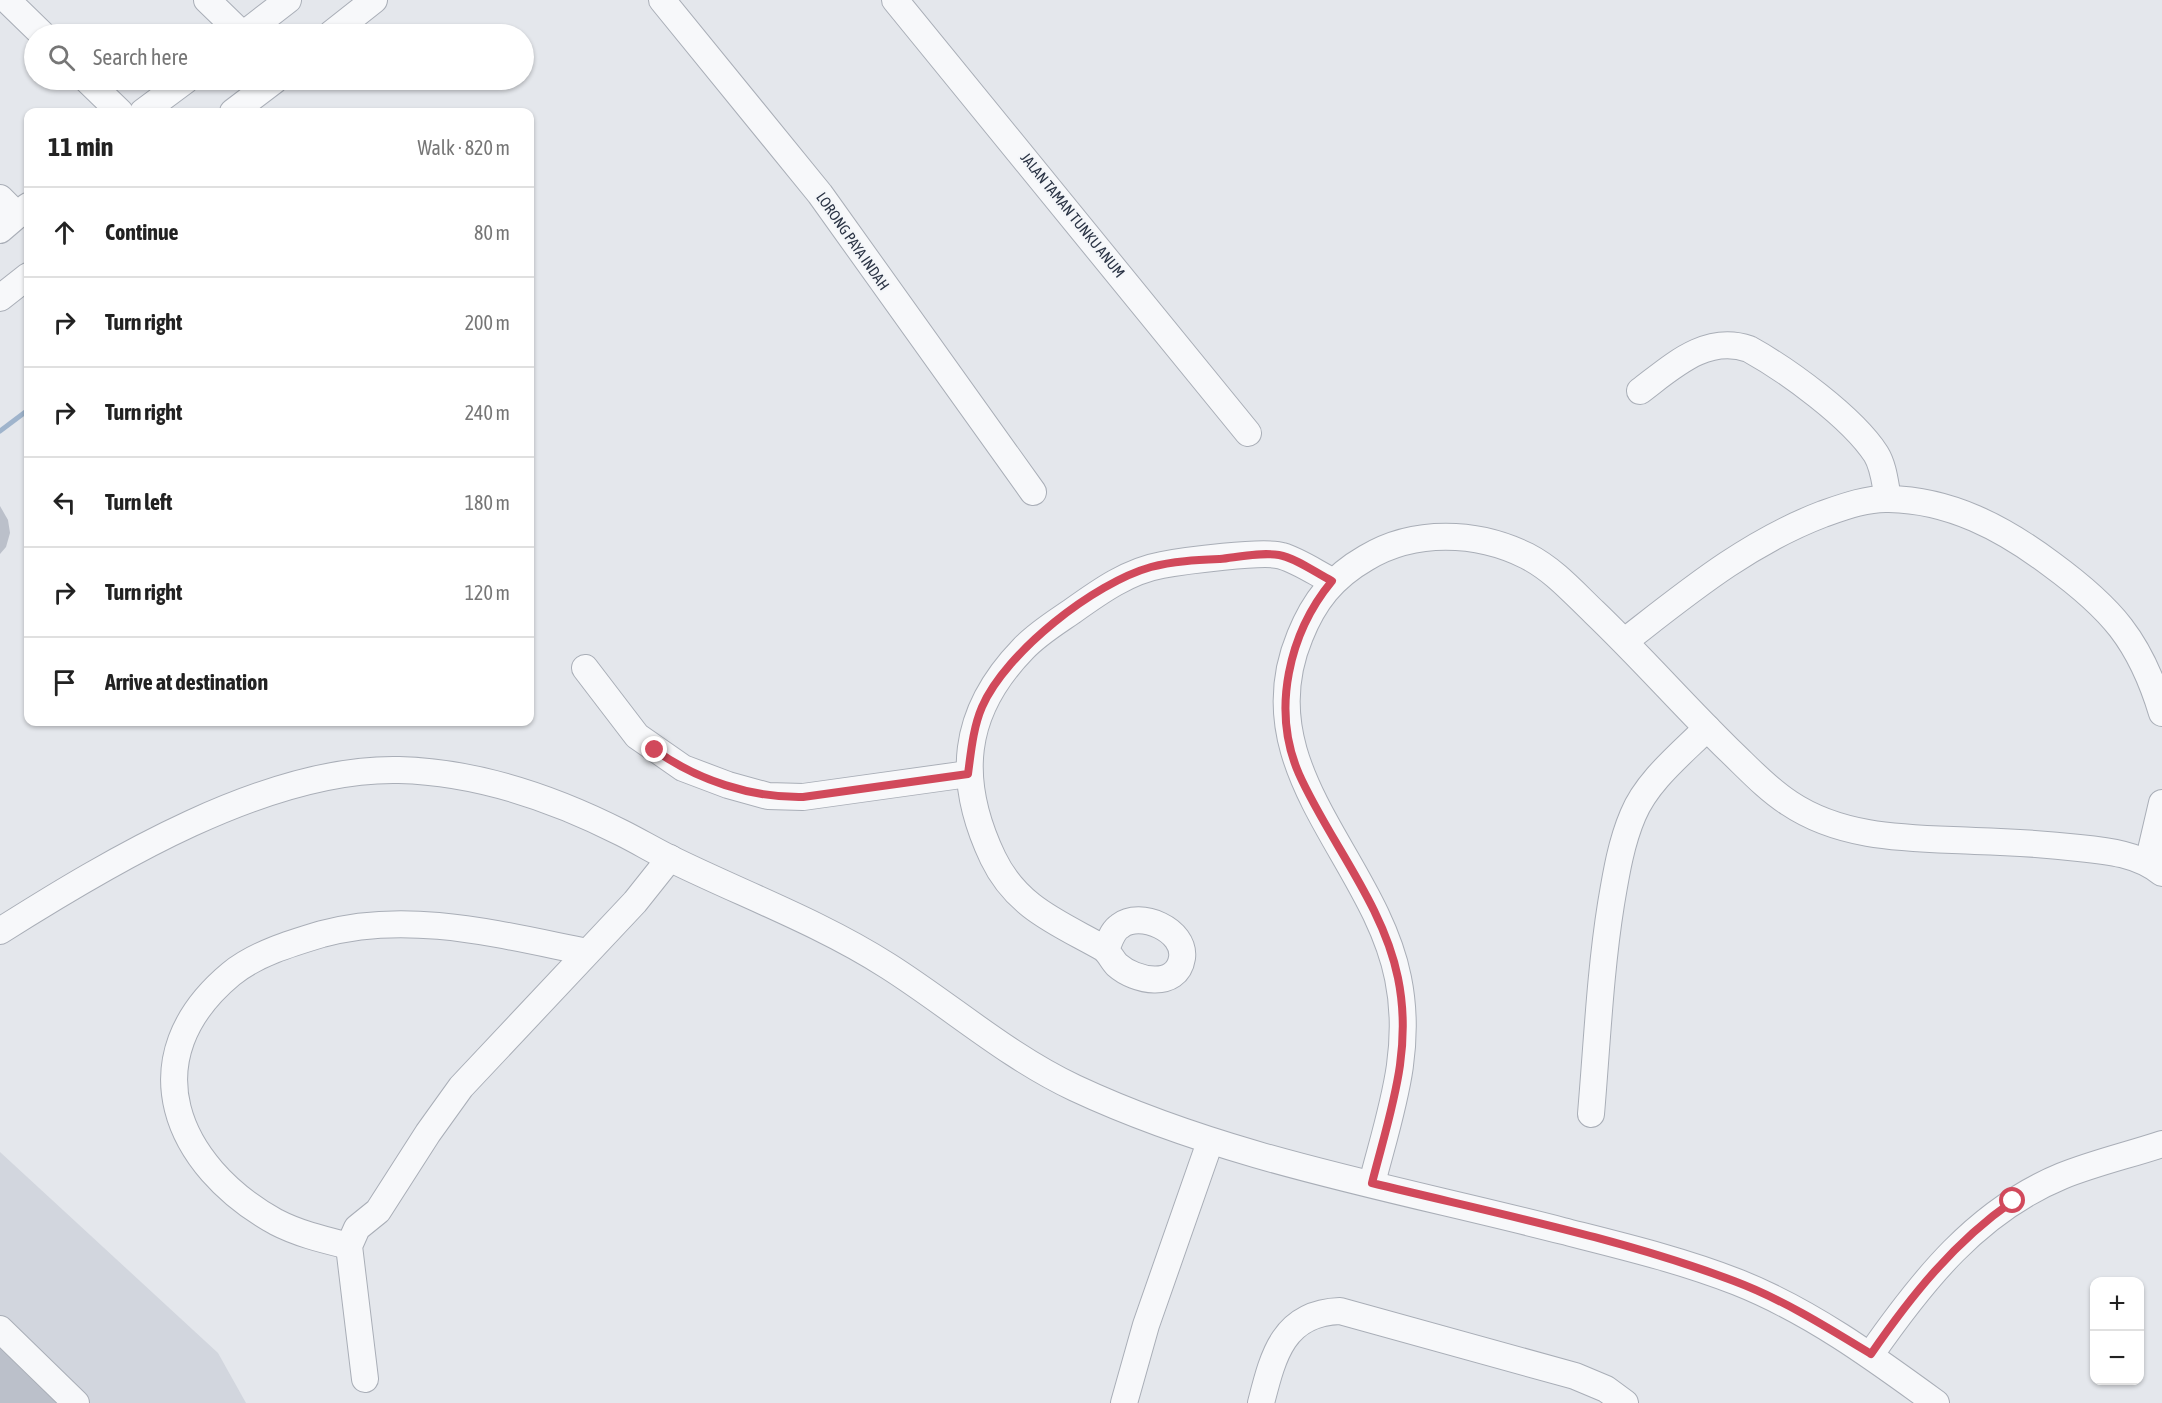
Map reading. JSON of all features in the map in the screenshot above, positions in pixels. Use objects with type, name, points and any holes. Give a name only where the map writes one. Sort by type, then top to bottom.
[{"type":"street","points":[[7,0],[32,24]]},
{"type":"street","points":[[207,0],[232,24]]},
{"type":"street","points":[[256,24],[288,0]]},
{"type":"street","points":[[344,24],[375,0]]},
{"type":"street","name":"LORONG PAYA INDAH","points":[[662,0],[820,194],[1033,492]]},
{"type":"street","name":"JALAN TAMAN TUNKU ANUM","points":[[896,0],[1248,433]]},
{"type":"street","points":[[97,90],[116,108]]},
{"type":"street","points":[[149,108],[173,90]]},
{"type":"street","points":[[238,108],[262,90]]},
{"type":"street","points":[[0,298],[24,279]]},
{"type":"street","points":[[1640,391],[1689,356],[1705,348],[1735,344],[1749,349],[1828,405],[1864,440],[1881,464],[1888,498]]},
{"type":"street","points":[[1626,641],[1717,569],[1776,534],[1840,508],[1888,498],[1947,508],[1972,516],[2016,539],[2068,576],[2109,612],[2125,630],[2149,674],[2162,713]]},
{"type":"street","points":[[1372,1183],[1404,1048],[1404,1021],[1398,977],[1394,960],[1363,891],[1299,773],[1286,709],[1291,661],[1298,640],[1319,598],[1332,581],[1390,545],[1430,537],[1473,538],[1503,546],[1542,565],[1626,641],[1707,728],[1777,794],[1792,806],[1832,824],[1896,838],[2038,843],[2096,850],[2131,856],[2155,868],[2162,803]]},
{"type":"street","points":[[1106,950],[1053,922],[1010,884],[994,860],[982,833],[970,794],[968,774],[975,728],[983,706],[1010,664],[1038,636],[1122,579],[1162,565],[1273,555],[1284,556],[1332,581]]},
{"type":"street","points":[[585,668],[637,736],[683,768],[728,785],[768,796],[803,797],[968,774]]},
{"type":"street","points":[[1591,1114],[1605,942],[1616,871],[1626,837],[1633,814],[1649,788],[1707,728]]},
{"type":"street","points":[[0,931],[107,867],[178,831],[289,784],[394,770],[491,782],[523,790],[596,820],[670,858],[846,940],[1047,1074],[1131,1112],[1210,1142],[1277,1161],[1614,1244],[1735,1281],[1791,1307],[1871,1354],[1936,1403]]},
{"type":"street","points":[[365,1379],[349,1246],[357,1228],[378,1211],[428,1133],[461,1087],[635,902],[670,858]]},
{"type":"street","points":[[349,1246],[301,1233],[261,1213],[228,1188],[196,1148],[182,1122],[172,1082],[178,1042],[206,999],[232,973],[264,955],[324,934],[361,927],[424,925],[462,928],[587,952]]},
{"type":"street","points":[[1124,1403],[1146,1325],[1210,1142]]},
{"type":"street","points":[[1871,1354],[1908,1300],[1951,1252],[1992,1215],[2013,1201],[2063,1176],[2162,1144]]},
{"type":"street","points":[[1261,1403],[1274,1357],[1293,1327],[1316,1314],[1341,1311],[1575,1376],[1606,1389],[1625,1403]]},
{"type":"street","points":[[0,1329],[76,1403]]},
{"type":"shaded area","points":[[0,1152],[218,1353],[246,1403],[0,1403]]},
{"type":"building","points":[[0,506],[8,520],[10,533],[6,547],[0,554]]},
{"type":"building","points":[[0,1347],[60,1403],[0,1403]]},
{"type":"waterway","points":[[0,431],[24,413]]},
{"type":"route","points":[[655,750],[670,761],[704,778],[751,792],[783,798],[968,774],[975,728],[983,706],[998,681],[1024,648],[1082,604],[1133,573],[1162,565],[1260,555],[1284,556],[1332,581],[1308,617],[1291,661],[1286,709],[1299,773],[1351,866],[1376,919],[1394,960],[1402,999],[1404,1048],[1372,1183],[1670,1259],[1735,1281],[1791,1307],[1871,1354],[1908,1300],[1951,1252],[1992,1215],[2013,1201]]}]
